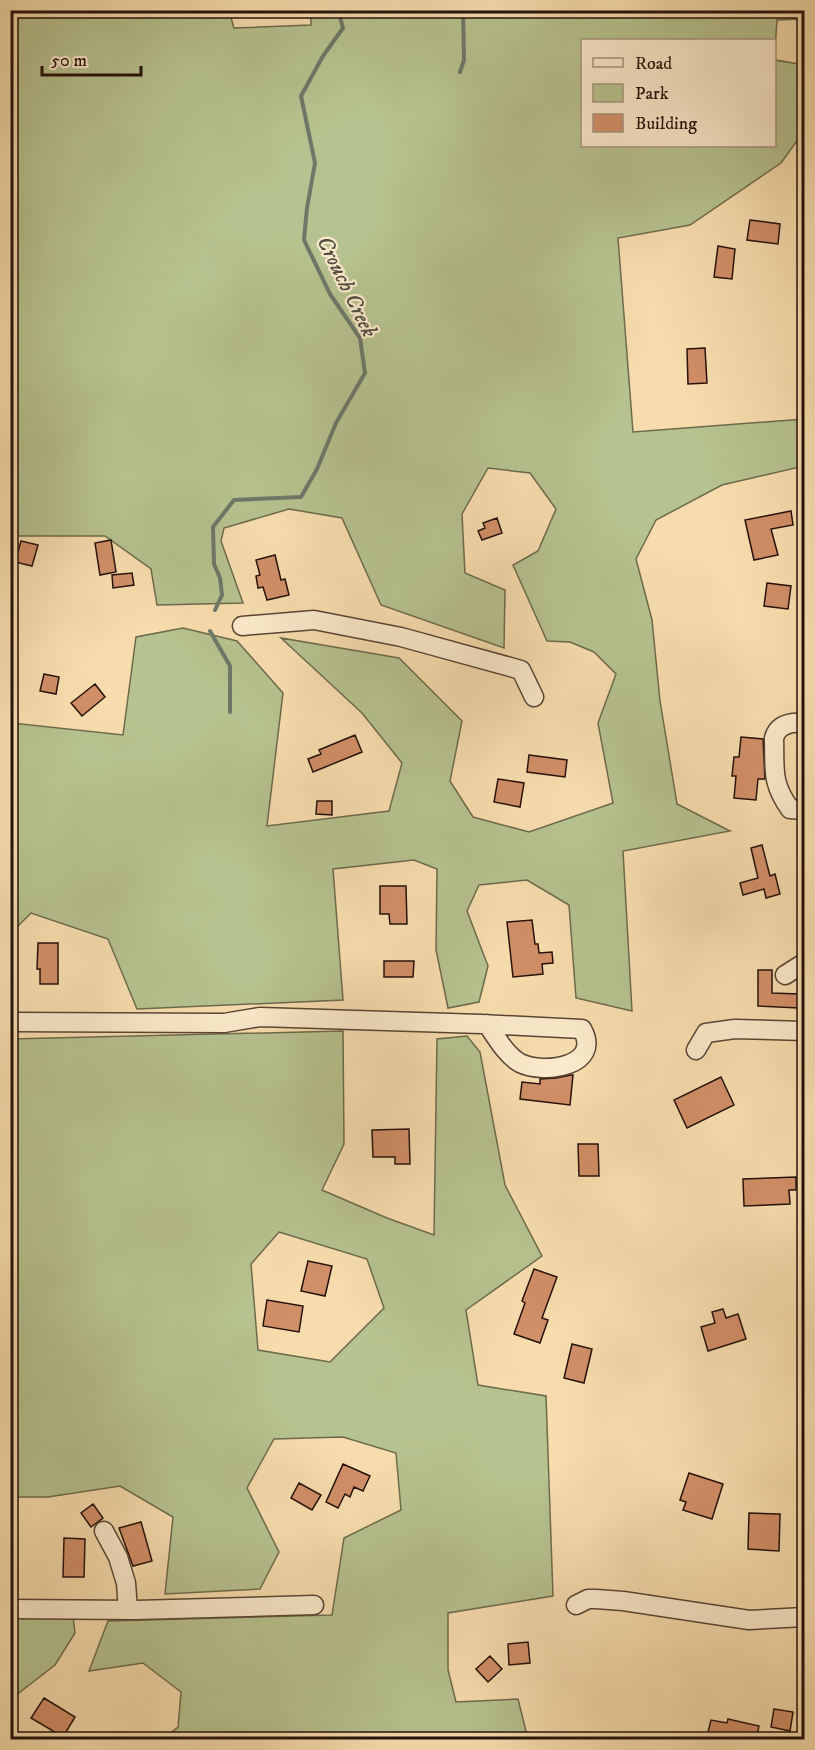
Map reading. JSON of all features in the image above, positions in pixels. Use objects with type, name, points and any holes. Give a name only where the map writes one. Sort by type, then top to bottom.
[{"type":"street","points":[[242,626],[314,620],[401,637],[521,670],[534,697]]},
{"type":"street","points":[[797,810],[778,789],[775,779],[774,738],[776,732],[787,724],[804,723]]},
{"type":"street","points":[[785,975],[804,963]]},
{"type":"street","points":[[10,1022],[224,1023],[260,1017],[487,1024],[582,1029],[586,1036],[586,1043],[580,1057],[571,1064],[560,1067],[530,1066],[513,1057],[487,1024]]},
{"type":"street","points":[[696,1050],[706,1033],[735,1029],[804,1030]]},
{"type":"street","points":[[104,1531],[118,1557],[126,1583],[128,1610]]},
{"type":"street","points":[[576,1605],[588,1599],[596,1599],[749,1620],[804,1617]]},
{"type":"street","points":[[10,1609],[128,1610],[314,1605]]},
{"type":"green space","points":[[311,10],[804,11],[804,19],[777,20],[776,39],[581,39],[581,147],[776,147],[776,60],[804,65],[804,131],[781,163],[690,225],[618,238],[633,432],[804,419],[804,466],[722,485],[656,520],[636,559],[652,620],[660,701],[677,804],[730,831],[623,851],[632,1011],[576,998],[569,905],[527,880],[479,885],[467,911],[488,966],[479,1002],[448,1008],[436,950],[437,869],[414,860],[333,869],[343,1000],[137,1009],[108,939],[31,913],[11,933],[10,726],[12,723],[123,735],[136,637],[183,628],[237,641],[283,693],[267,826],[389,811],[402,763],[362,713],[281,638],[399,658],[462,721],[450,781],[473,817],[529,832],[613,803],[598,723],[616,674],[594,652],[570,642],[547,641],[513,565],[538,551],[556,509],[530,473],[488,468],[462,514],[465,573],[505,590],[504,648],[381,605],[342,518],[289,509],[224,528],[221,541],[243,603],[157,605],[151,569],[105,536],[17,536],[11,554],[11,11],[229,11],[234,28],[311,25]]},
{"type":"green space","points":[[343,1031],[344,1144],[322,1190],[434,1235],[437,1039],[467,1036],[480,1052],[505,1185],[542,1256],[466,1310],[478,1385],[546,1396],[553,1596],[448,1613],[448,1670],[456,1702],[518,1699],[528,1739],[163,1739],[178,1727],[181,1692],[143,1663],[89,1671],[108,1621],[332,1615],[344,1538],[401,1510],[396,1453],[343,1437],[274,1439],[247,1488],[279,1552],[260,1589],[165,1594],[173,1517],[120,1486],[48,1497],[11,1497],[11,1039]],"holes":[[[279,1232],[367,1259],[384,1308],[330,1362],[258,1350],[251,1264]]]},
{"type":"green space","points":[[73,1617],[75,1633],[55,1665],[11,1699],[11,1618]]},
{"type":"building","points":[[750,220],[780,224],[778,244],[747,240]]},
{"type":"building","points":[[718,246],[735,249],[732,279],[714,277]]},
{"type":"building","points":[[705,348],[707,383],[688,384],[687,349]]},
{"type":"building","points":[[791,511],[793,525],[771,529],[778,555],[754,560],[745,520]]},
{"type":"building","points":[[497,518],[502,533],[482,540],[478,531],[485,528],[483,523]]},
{"type":"building","points":[[111,540],[116,572],[100,575],[95,543]]},
{"type":"building","points":[[21,541],[38,545],[32,566],[15,562]]},
{"type":"building","points":[[275,555],[281,580],[285,579],[289,595],[267,600],[263,587],[258,588],[256,576],[260,575],[256,560]]},
{"type":"building","points":[[132,573],[134,585],[113,588],[112,575]]},
{"type":"building","points":[[767,583],[791,586],[788,609],[764,606]]},
{"type":"building","points":[[44,674],[59,677],[56,694],[40,691]]},
{"type":"building","points":[[95,684],[105,697],[82,716],[71,703]]},
{"type":"building","points":[[355,735],[362,752],[313,772],[308,759],[321,754],[319,750]]},
{"type":"building","points":[[741,737],[763,739],[765,779],[758,779],[756,800],[734,798],[736,776],[732,776],[734,757],[739,757]]},
{"type":"building","points":[[529,755],[567,760],[565,777],[527,772]]},
{"type":"building","points":[[498,779],[524,783],[520,807],[494,802]]},
{"type":"building","points":[[317,801],[332,801],[332,815],[316,814]]},
{"type":"building","points":[[762,845],[770,876],[775,874],[780,894],[766,898],[764,889],[743,895],[740,883],[758,878],[751,848]]},
{"type":"building","points":[[380,886],[406,886],[407,924],[390,924],[389,914],[380,914]]},
{"type":"building","points":[[532,920],[535,944],[538,944],[539,953],[552,952],[553,963],[542,964],[543,974],[513,977],[507,922]]},
{"type":"building","points":[[38,943],[58,943],[58,984],[40,984],[40,969],[37,969]]},
{"type":"building","points":[[384,961],[414,961],[413,977],[384,977]]},
{"type":"building","points":[[758,970],[772,970],[772,993],[799,994],[799,1008],[758,1006]]},
{"type":"building","points":[[573,1075],[570,1105],[520,1099],[522,1082],[540,1084],[540,1079]]},
{"type":"building","points":[[721,1077],[734,1105],[687,1128],[674,1100]]},
{"type":"building","points":[[409,1129],[410,1164],[395,1164],[395,1157],[373,1157],[372,1130]]},
{"type":"building","points":[[578,1144],[598,1144],[599,1176],[579,1176]]},
{"type":"building","points":[[796,1177],[796,1190],[789,1190],[790,1204],[744,1206],[743,1179]]},
{"type":"building","points":[[308,1261],[332,1266],[325,1296],[301,1291]]},
{"type":"building","points":[[534,1269],[557,1277],[542,1318],[548,1320],[540,1343],[514,1334],[525,1303],[522,1301]]},
{"type":"building","points":[[267,1300],[303,1306],[299,1332],[263,1326]]},
{"type":"building","points":[[723,1309],[726,1318],[738,1314],[746,1339],[708,1351],[701,1327],[715,1323],[712,1312]]},
{"type":"building","points":[[572,1344],[592,1349],[584,1383],[564,1378]]},
{"type":"building","points":[[343,1464],[370,1476],[363,1491],[354,1487],[350,1497],[345,1494],[338,1508],[326,1502]]},
{"type":"building","points":[[689,1473],[723,1484],[712,1519],[683,1510],[686,1502],[680,1500]]},
{"type":"building","points":[[299,1483],[321,1495],[312,1510],[291,1498]]},
{"type":"building","points":[[93,1504],[103,1518],[91,1527],[81,1513]]},
{"type":"building","points":[[749,1513],[780,1514],[779,1551],[748,1549]]},
{"type":"building","points":[[141,1522],[152,1561],[133,1566],[119,1528]]},
{"type":"building","points":[[64,1538],[85,1539],[84,1577],[63,1577]]},
{"type":"building","points":[[528,1642],[530,1663],[509,1665],[508,1644]]},
{"type":"building","points":[[490,1656],[502,1669],[488,1682],[476,1669]]},
{"type":"building","points":[[44,1698],[75,1717],[63,1737],[31,1718]]},
{"type":"building","points":[[774,1709],[793,1712],[790,1731],[771,1727]]},
{"type":"building","points":[[728,1719],[759,1726],[756,1740],[737,1737],[737,1740],[706,1740],[711,1720],[727,1723]]},
{"type":"waterway","name":"Crouch Creek","points":[[215,610],[222,595],[220,578],[214,564],[213,527],[234,500],[301,497],[317,469],[336,423],[365,373],[360,338],[330,294],[304,240],[315,163],[301,96],[323,56],[343,28],[338,10]]},
{"type":"waterway","points":[[460,72],[464,60],[463,10]]},
{"type":"waterway","name":"Crouch Creek","points":[[210,631],[230,666],[230,712]]}]
